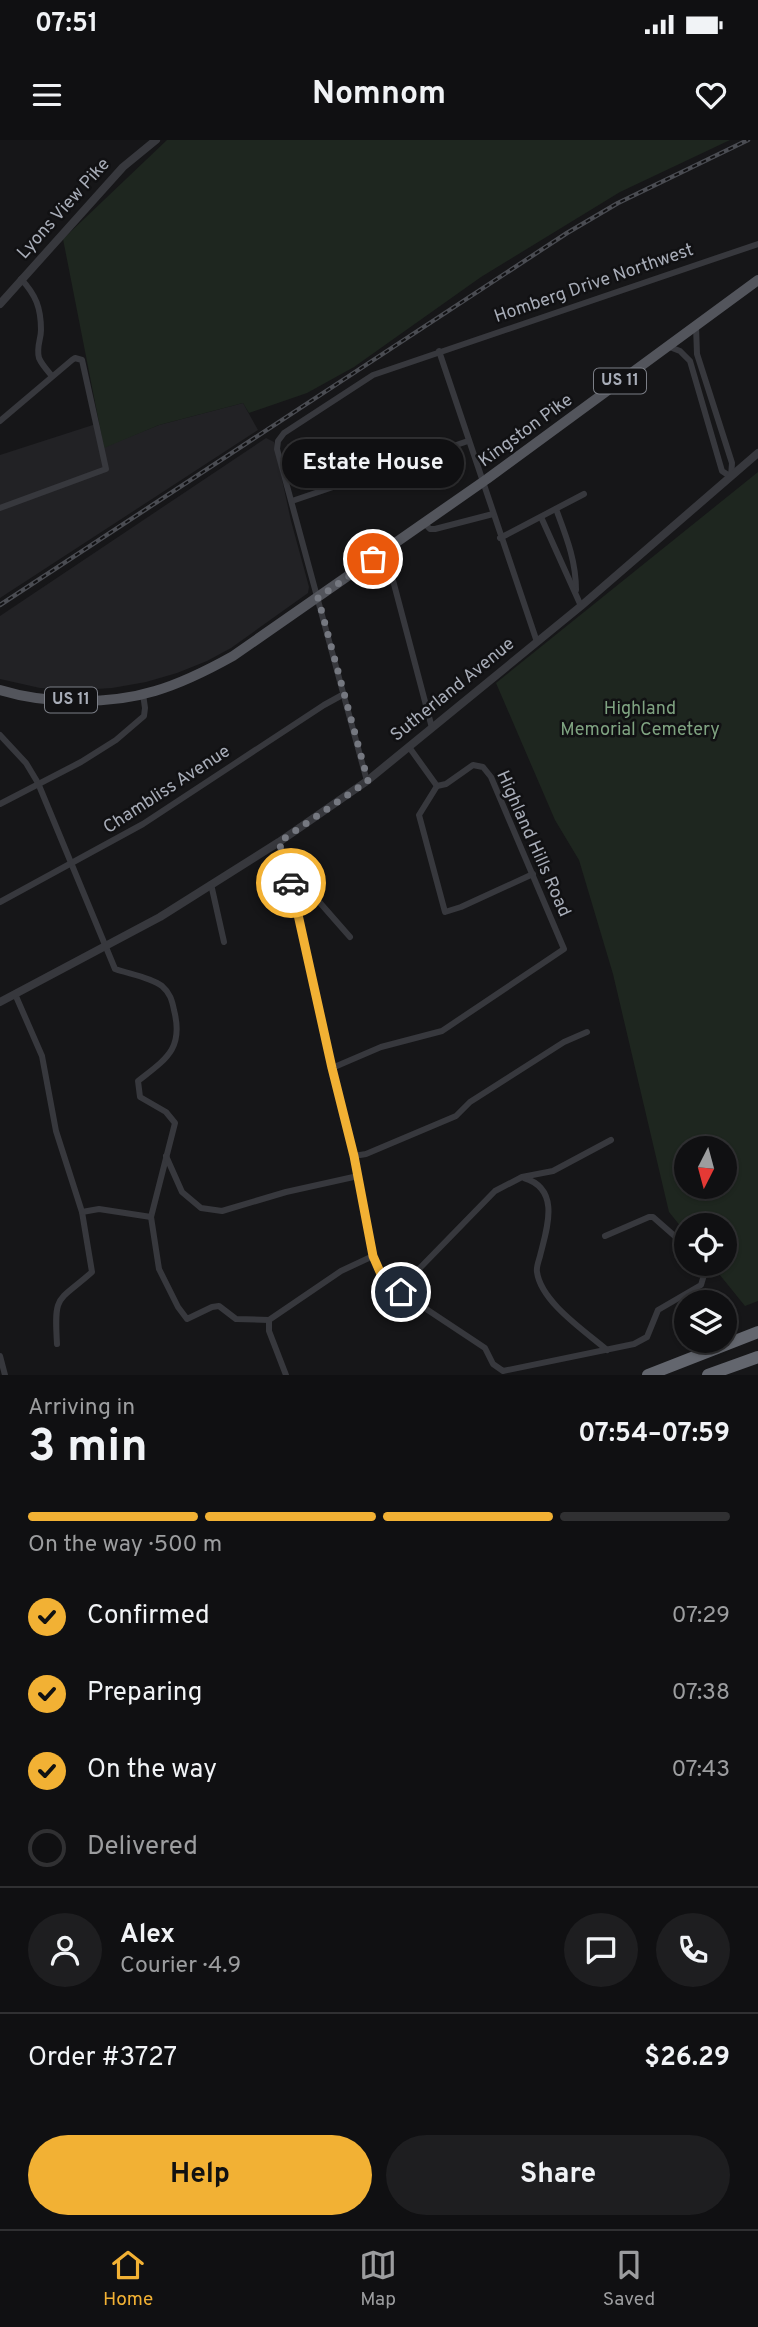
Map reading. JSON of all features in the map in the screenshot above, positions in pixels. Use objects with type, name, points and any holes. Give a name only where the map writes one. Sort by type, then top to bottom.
[{"type":"highway","points":[[648,1375],[758,1332]]},
{"type":"highway","points":[[708,1375],[758,1357]]},
{"type":"main road","name":"Kingston Pike","points":[[0,690],[27,697],[60,700],[100,700],[143,694],[192,677],[233,656],[425,523],[758,280]]},
{"type":"street","name":"Lyons View Pike","points":[[0,304],[123,167],[156,140]]},
{"type":"street","name":"Homberg Drive Northwest","points":[[368,781],[277,449],[278,441],[284,433],[373,375],[758,243]]},
{"type":"street","points":[[21,279],[35,295],[41,333],[38,339],[38,355],[52,376]]},
{"type":"street","points":[[667,346],[680,351],[690,361],[722,471],[731,477],[732,463],[697,354],[696,325]]},
{"type":"street","points":[[439,351],[537,642]]},
{"type":"street","points":[[0,421],[72,360],[79,358],[83,362],[106,469],[0,508]]},
{"type":"street","points":[[292,501],[468,441]]},
{"type":"street","name":"Sutherland Avenue","points":[[0,1002],[160,917],[279,842],[368,781],[581,606],[758,453]]},
{"type":"street","points":[[500,538],[584,494]]},
{"type":"street","points":[[556,509],[571,550],[576,573],[576,595]]},
{"type":"street","points":[[425,523],[430,529],[435,529],[493,514]]},
{"type":"street","points":[[541,517],[581,606]]},
{"type":"street","points":[[385,551],[432,727]]},
{"type":"street","points":[[0,804],[103,749],[141,719],[145,712],[143,694]]},
{"type":"street","name":"Chambliss Avenue","points":[[0,902],[143,824],[344,694]]},
{"type":"street","points":[[0,735],[26,763],[38,783],[115,969],[159,984],[171,995],[178,1024],[178,1040],[162,1062],[138,1081],[140,1097],[166,1112],[175,1123],[152,1217],[159,1269],[178,1307],[187,1319],[219,1306],[236,1319],[269,1320],[341,1271],[373,1256]]},
{"type":"street","points":[[409,747],[437,786],[419,815],[444,912],[533,874]]},
{"type":"street","name":"Highland Hills Road","points":[[332,1068],[380,1046],[442,1031],[564,949],[491,777],[483,767],[473,765],[446,785],[437,786]]},
{"type":"street","points":[[279,842],[354,1156],[373,1256],[384,1281],[485,1348],[493,1364],[503,1371],[634,1344],[647,1337],[658,1310],[701,1285],[704,1276]]},
{"type":"street","points":[[289,875],[307,888],[350,937]]},
{"type":"street","points":[[211,884],[224,942]]},
{"type":"street","points":[[15,994],[43,1056],[56,1131],[82,1212],[91,1261],[92,1272],[66,1291],[57,1303],[57,1343]]},
{"type":"street","points":[[354,1156],[366,1154],[456,1116],[470,1102],[564,1042],[587,1032]]},
{"type":"street","points":[[384,1281],[415,1273],[495,1191],[522,1177],[552,1171],[611,1140]]},
{"type":"street","points":[[166,1156],[182,1192],[201,1208],[222,1211],[286,1192],[358,1176]]},
{"type":"street","points":[[522,1177],[541,1187],[549,1203],[549,1222],[536,1271],[550,1300],[606,1351]]},
{"type":"street","points":[[82,1212],[99,1209],[152,1217]]},
{"type":"street","points":[[605,1236],[649,1217],[653,1217],[674,1235]]},
{"type":"street","points":[[269,1320],[269,1331],[286,1375]]},
{"type":"street","points":[[0,1356],[5,1375]]},
{"type":"shaded area","points":[[243,403],[258,430],[0,598],[0,455],[99,423],[104,447],[159,425]]},
{"type":"shaded area","points":[[266,438],[274,442],[309,587],[308,593],[231,648],[177,673],[146,682],[80,690],[40,688],[0,679],[0,616]]},
{"type":"green space","points":[[167,140],[730,140],[620,192],[481,277],[354,367],[307,393],[249,413],[243,403],[159,425],[104,448],[63,239]]},
{"type":"green space","name":"Highland Memorial Cemetery","points":[[758,472],[758,1301],[745,1306],[737,1296],[737,1290],[732,1290],[721,1276],[737,1276],[737,1213],[674,1213],[674,1218],[669,1212],[613,974],[579,860],[555,820],[496,683]]},
{"type":"railway","points":[[0,605],[567,233],[618,203],[748,140]]},
{"type":"way so far","points":[[291,883],[279,842],[368,781],[318,598],[373,559]]},
{"type":"place","name":"Estate House","points":[[373,559]]},
{"type":"route","points":[[291,883],[354,1156],[373,1256],[384,1281],[401,1292]]}]
